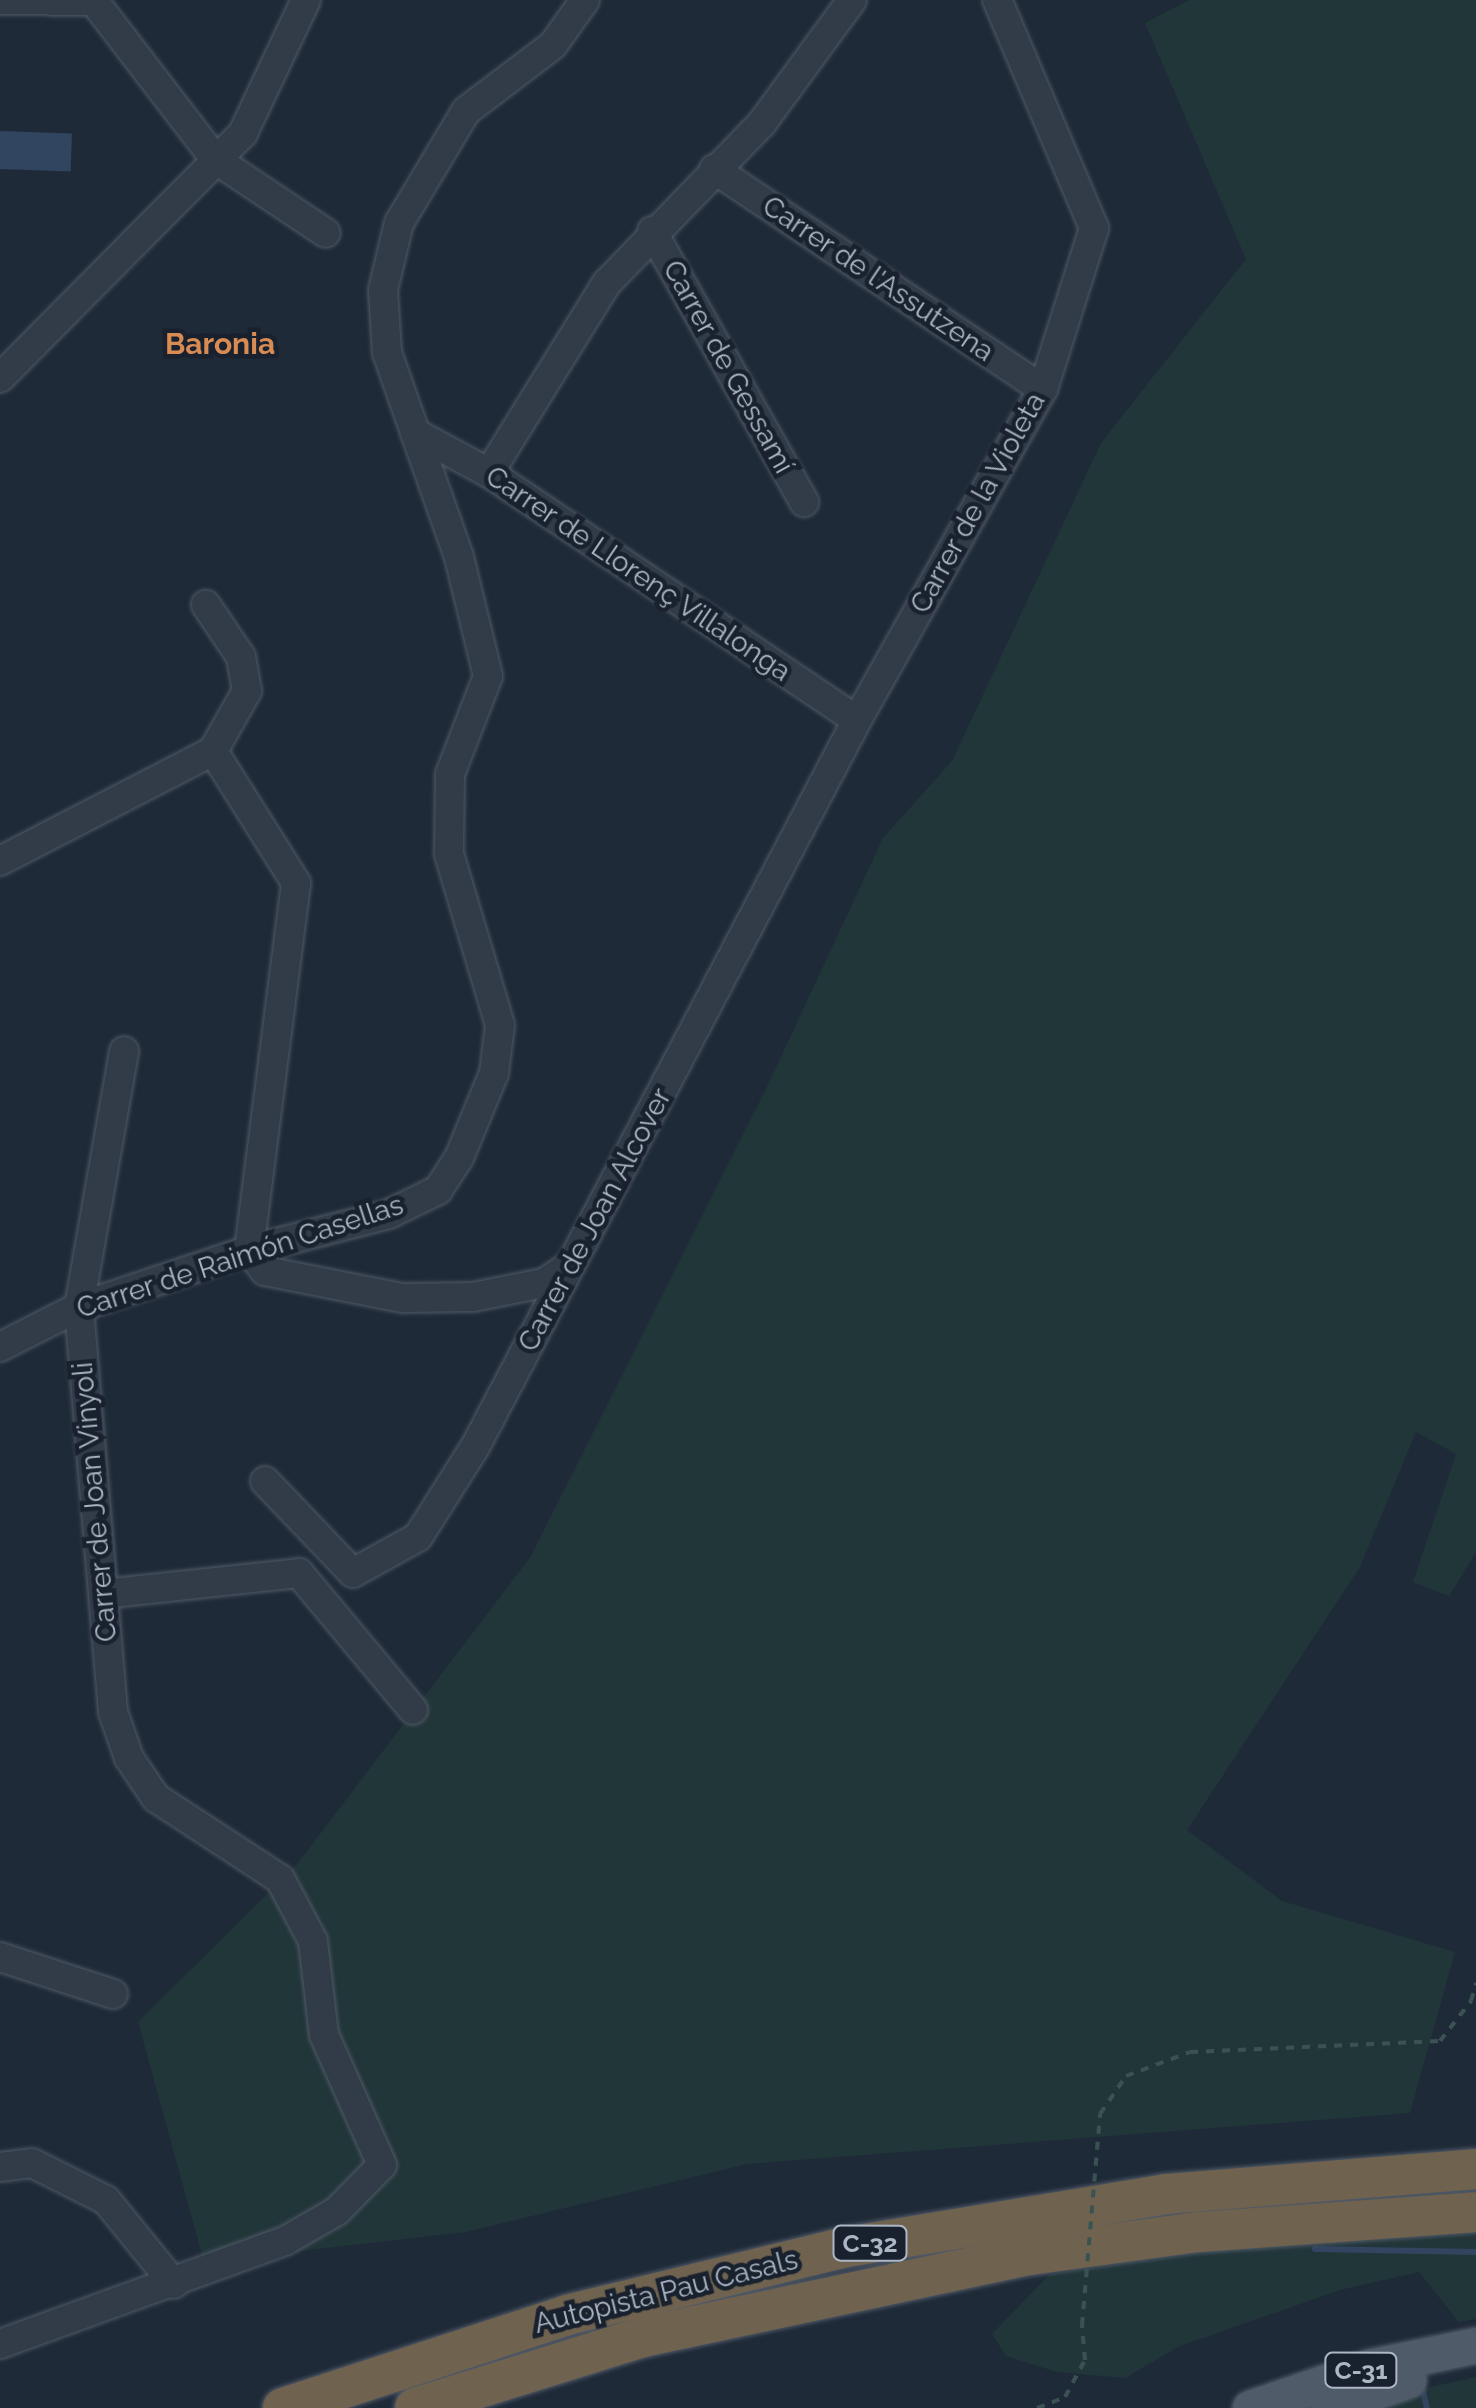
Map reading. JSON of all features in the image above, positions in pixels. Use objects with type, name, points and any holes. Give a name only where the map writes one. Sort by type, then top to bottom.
[{"type":"highway","name":"Autopista Pau Casals","points":[[283,2408],[568,2315],[841,2248],[1166,2194],[1476,2169]]},
{"type":"highway","name":"Autopista Pau Casals","points":[[415,2408],[643,2338],[1012,2258],[1199,2232],[1476,2212]]},
{"type":"main road","name":"C-31","points":[[1250,2408],[1370,2367],[1476,2345]]},
{"type":"main road","name":"C-31","points":[[1328,2408],[1476,2361]]},
{"type":"street","points":[[0,0],[93,0],[215,158],[326,234]]},
{"type":"street","points":[[0,378],[244,133],[306,0]]},
{"type":"street","name":"Carrer de Raimón Casellas","points":[[0,1347],[79,1308],[249,1250],[389,1214],[438,1190],[494,1073],[500,1025],[449,854],[450,774],[488,676],[459,557],[387,352],[384,290],[400,224],[466,111],[553,45],[585,0]]},
{"type":"street","points":[[489,473],[608,283],[652,232],[762,123],[852,0]]},
{"type":"street","name":"Carrer de la Violeta","points":[[857,720],[1043,390],[1094,228],[997,0]]},
{"type":"street","name":"Carrer de l'Assutzena","points":[[714,168],[1043,390]]},
{"type":"street","name":"Carrer de Gessamí","points":[[652,232],[804,502]]},
{"type":"street","name":"Carrer de Llorenç Villalonga","points":[[415,432],[489,473],[857,720]]},
{"type":"street","points":[[0,860],[213,751],[246,691],[241,657],[206,605]]},
{"type":"street","name":"Carrer de Joan Alcover","points":[[265,1481],[353,1573],[418,1537],[475,1448],[574,1264],[857,720]]},
{"type":"street","points":[[213,751],[296,883],[249,1250],[265,1271],[403,1298],[474,1297],[544,1283],[574,1264]]},
{"type":"street","name":"Carrer de Joan Vinyoli","points":[[124,1052],[79,1308],[113,1712],[129,1758],[156,1798],[280,1879],[313,1941],[324,2034],[382,2165],[337,2212],[285,2241],[174,2284]]},
{"type":"street","points":[[103,1594],[299,1573],[413,1710]]},
{"type":"street","points":[[0,1956],[113,1994]]},
{"type":"street","points":[[0,2167],[32,2162],[106,2200],[174,2284],[0,2344]]},
{"type":"path","points":[[1036,2408],[1065,2397],[1084,2360],[1082,2325],[1100,2114],[1126,2076],[1190,2052],[1440,2041],[1471,2001],[1476,1983]]},
{"type":"green space","points":[[1190,0],[1476,0],[1476,1552],[1449,1596],[1413,1582],[1456,1454],[1416,1432],[1360,1567],[1187,1830],[1282,1901],[1455,1952],[1410,2113],[747,2164],[466,2232],[204,2262],[138,2022],[298,1863],[531,1556],[766,1089],[883,838],[952,761],[1101,443],[1246,259],[1145,23]]},
{"type":"green space","points":[[1476,2227],[1476,2319],[1459,2322],[1419,2272],[1340,2290],[1180,2346],[1125,2378],[1057,2372],[1006,2356],[992,2334],[1050,2274],[1169,2255]]},
{"type":"green space","points":[[1476,2377],[1476,2408],[1375,2408],[1417,2390]]},
{"type":"water","points":[[0,131],[72,134],[71,171],[0,169]]},
{"type":"waterway","points":[[1315,2249],[1476,2252]]},
{"type":"waterway","points":[[1422,2388],[1427,2408]]},
{"type":"district","name":"Baronia","points":[[220,344]]}]
